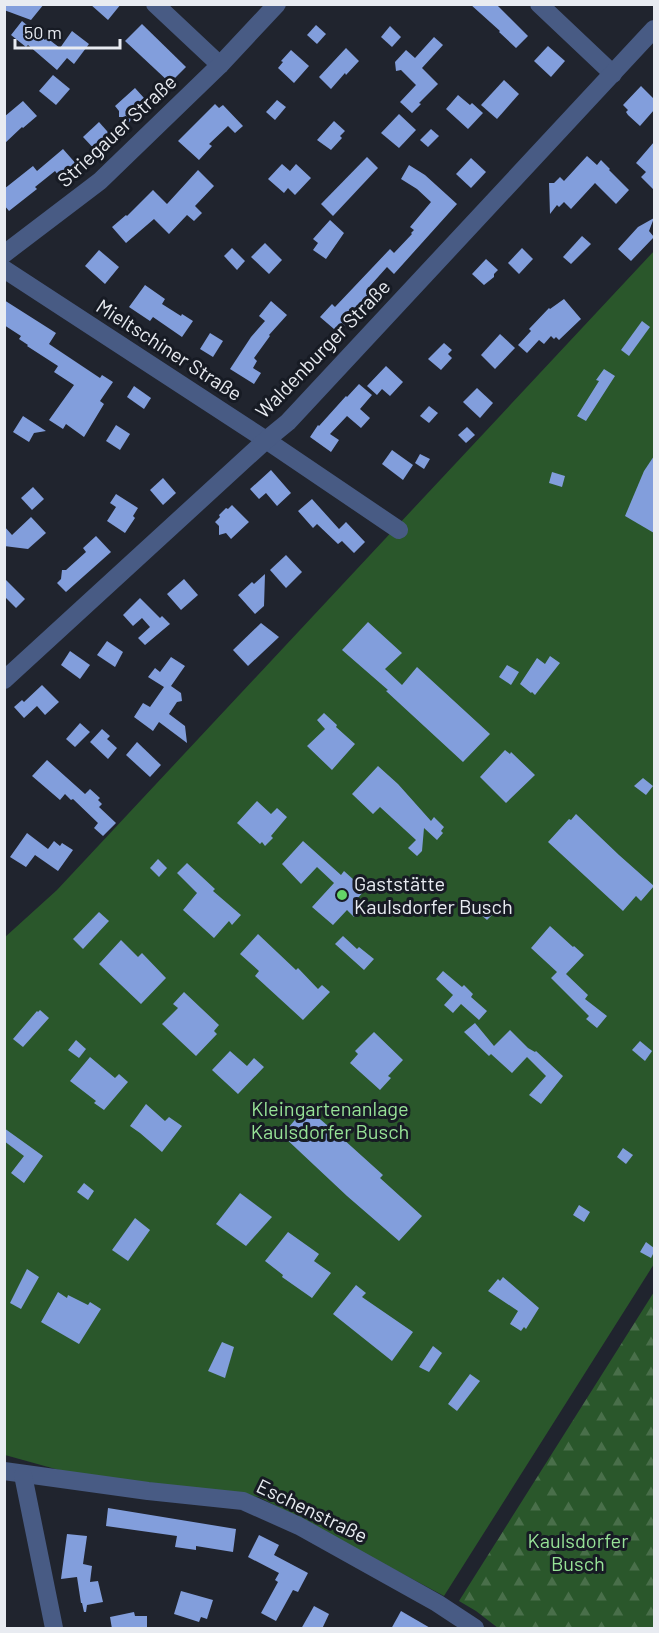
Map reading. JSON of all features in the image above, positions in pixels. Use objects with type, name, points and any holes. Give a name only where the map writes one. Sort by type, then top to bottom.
[{"type":"street","points":[[155,4],[220,65]]},
{"type":"street","name":"Striegauer Straße","points":[[4,254],[100,181],[220,65],[277,4]]},
{"type":"street","points":[[539,4],[613,74]]},
{"type":"street","name":"Waldenburger Straße","points":[[4,680],[288,422],[654,29]]},
{"type":"street","name":"Mieltschiner Straße","points":[[4,269],[399,530]]},
{"type":"street","name":"Eschenstraße","points":[[4,1471],[243,1501],[309,1531],[437,1603],[475,1629]]},
{"type":"street","points":[[23,1475],[54,1629]]},
{"type":"green space","name":"Kleingartenanlage Kaulsdorfer Busch","points":[[654,251],[654,1264],[444,1596],[259,1497],[77,1475],[5,1455],[4,938],[57,890]]},
{"type":"green space","name":"Kaulsdorfer Busch","points":[[654,1292],[654,1628],[498,1628],[459,1601]]},
{"type":"building","points":[[4,4],[44,4],[31,20],[4,10]]},
{"type":"building","points":[[90,4],[121,4],[108,20]]},
{"type":"building","points":[[470,4],[496,4],[528,36],[516,48]]},
{"type":"building","points":[[22,21],[45,40],[47,38],[60,48],[72,31],[89,44],[74,64],[67,58],[57,70],[28,45],[26,47],[11,35]]},
{"type":"building","points":[[142,24],[186,67],[170,83],[125,41]]},
{"type":"building","points":[[316,25],[326,34],[317,44],[307,35]]},
{"type":"building","points":[[390,26],[401,37],[392,47],[381,37]]},
{"type":"building","points":[[434,37],[443,45],[422,68],[438,84],[412,113],[400,102],[416,85],[401,70],[396,71],[395,62],[406,50],[415,58]]},
{"type":"building","points":[[548,46],[565,61],[551,77],[534,61]]},
{"type":"building","points":[[346,48],[359,61],[331,89],[319,77]]},
{"type":"building","points":[[291,50],[309,66],[294,83],[278,68]]},
{"type":"building","points":[[53,75],[70,89],[56,105],[39,91]]},
{"type":"building","points":[[504,80],[519,94],[497,119],[481,105]]},
{"type":"building","points":[[641,86],[654,99],[654,110],[640,126],[628,115],[626,112],[628,110],[623,105]]},
{"type":"building","points":[[135,88],[144,98],[138,104],[143,109],[129,122],[124,117],[119,117],[119,111],[115,106]]},
{"type":"building","points":[[458,95],[483,113],[468,129],[446,109]]},
{"type":"building","points":[[277,100],[286,107],[275,120],[266,112]]},
{"type":"building","points":[[23,101],[37,116],[4,144],[4,117]]},
{"type":"building","points":[[215,104],[219,108],[223,105],[243,126],[235,133],[228,126],[209,144],[212,146],[199,160],[178,141]]},
{"type":"building","points":[[399,114],[416,130],[399,148],[381,133]]},
{"type":"building","points":[[334,121],[345,131],[331,150],[317,140]]},
{"type":"building","points":[[99,122],[114,139],[98,153],[83,137]]},
{"type":"building","points":[[431,129],[439,136],[428,147],[420,140]]},
{"type":"building","points":[[654,142],[654,190],[641,177],[646,172],[636,163]]},
{"type":"building","points":[[63,149],[78,166],[62,180],[55,171],[9,211],[4,205],[4,189],[33,166],[37,171]]},
{"type":"building","points":[[587,156],[597,165],[601,160],[629,190],[616,204],[595,183],[571,209],[564,202],[559,207],[557,205],[550,214],[549,183],[554,183],[560,177],[564,181]]},
{"type":"building","points":[[367,157],[378,168],[333,216],[321,204]]},
{"type":"building","points":[[471,158],[486,172],[471,188],[456,174]]},
{"type":"building","points":[[282,164],[290,171],[296,164],[311,178],[295,195],[288,188],[284,193],[268,179]]},
{"type":"building","points":[[409,165],[425,175],[457,204],[394,274],[387,267],[370,286],[376,291],[341,329],[338,326],[334,329],[320,317],[332,304],[335,307],[390,249],[394,253],[412,234],[414,230],[410,227],[431,202],[401,179]]},
{"type":"building","points":[[198,170],[214,186],[195,206],[202,213],[194,221],[187,215],[169,234],[154,219],[126,243],[112,227],[127,216],[153,190],[167,204]]},
{"type":"building","points":[[654,218],[649,231],[654,237],[631,261],[618,249],[638,227]]},
{"type":"building","points":[[330,220],[344,233],[326,259],[313,250],[318,243],[313,239]]},
{"type":"building","points":[[582,236],[591,244],[571,264],[563,257]]},
{"type":"building","points":[[265,243],[282,260],[269,274],[251,257]]},
{"type":"building","points":[[232,248],[245,261],[237,270],[224,256]]},
{"type":"building","points":[[522,248],[533,259],[519,274],[508,263]]},
{"type":"building","points":[[99,250],[119,267],[105,284],[85,266]]},
{"type":"building","points":[[486,259],[498,270],[494,277],[484,285],[472,274]]},
{"type":"building","points":[[145,285],[165,299],[162,304],[193,321],[182,337],[153,317],[150,321],[129,307]]},
{"type":"building","points":[[564,299],[581,319],[559,340],[551,336],[544,344],[539,340],[527,353],[518,345],[531,331],[529,329],[549,308]]},
{"type":"building","points":[[4,300],[56,333],[49,344],[100,378],[102,375],[113,382],[100,401],[104,404],[84,437],[66,424],[63,429],[49,420],[74,385],[54,372],[58,366],[27,346],[19,339],[21,336],[4,325]]},
{"type":"building","points":[[271,301],[287,315],[269,335],[254,358],[257,361],[253,368],[261,373],[254,384],[230,369],[251,337],[265,321],[259,316]]},
{"type":"building","points":[[642,321],[650,327],[629,356],[621,350]]},
{"type":"building","points":[[210,333],[223,341],[213,357],[200,349]]},
{"type":"building","points":[[500,334],[515,348],[495,369],[481,355]]},
{"type":"building","points":[[444,343],[452,350],[448,354],[452,358],[441,370],[428,359]]},
{"type":"building","points":[[386,366],[403,382],[390,396],[382,389],[377,395],[367,386]]},
{"type":"building","points":[[604,369],[615,376],[586,421],[577,416]]},
{"type":"building","points":[[359,384],[372,395],[360,409],[370,418],[361,428],[347,416],[330,434],[339,440],[331,452],[310,437],[318,425]]},
{"type":"building","points":[[134,386],[151,398],[144,409],[127,397]]},
{"type":"building","points":[[477,388],[493,403],[480,418],[463,402]]},
{"type":"building","points":[[429,406],[438,413],[429,423],[420,416]]},
{"type":"building","points":[[23,416],[46,431],[34,433],[29,442],[13,432]]},
{"type":"building","points":[[116,425],[130,434],[120,450],[106,441]]},
{"type":"building","points":[[467,427],[475,435],[466,443],[458,435]]},
{"type":"building","points":[[392,450],[413,465],[403,480],[382,464]]},
{"type":"building","points":[[420,454],[430,459],[424,469],[415,463]]},
{"type":"building","points":[[654,456],[654,533],[625,516],[644,471]]},
{"type":"building","points":[[271,470],[291,493],[277,506],[266,493],[259,499],[250,489]]},
{"type":"building","points":[[552,472],[565,476],[562,487],[549,483]]},
{"type":"building","points":[[163,478],[176,493],[163,505],[150,490]]},
{"type":"building","points":[[33,487],[44,499],[32,510],[21,498]]},
{"type":"building","points":[[116,494],[138,508],[133,516],[135,518],[125,533],[107,521],[116,507],[110,503]]},
{"type":"building","points":[[312,499],[339,529],[346,522],[365,542],[354,553],[342,541],[338,544],[317,524],[313,528],[298,511]]},
{"type":"building","points":[[232,505],[249,522],[231,539],[226,533],[219,535],[219,526],[215,522],[226,508]]},
{"type":"building","points":[[31,517],[46,533],[28,549],[4,546],[4,526],[12,535]]},
{"type":"building","points":[[96,536],[111,552],[66,592],[57,583],[61,579],[62,570],[66,570],[86,552],[83,548]]},
{"type":"building","points":[[286,555],[302,572],[286,588],[270,570]]},
{"type":"building","points":[[265,574],[264,606],[255,614],[238,595]]},
{"type":"building","points":[[4,578],[25,599],[16,608],[4,596]]},
{"type":"building","points":[[184,579],[198,595],[181,610],[167,594]]},
{"type":"building","points":[[140,598],[160,618],[162,616],[170,624],[145,645],[138,638],[150,627],[142,618],[133,626],[123,615]]},
{"type":"building","points":[[368,622],[402,653],[385,669],[402,685],[417,667],[490,734],[463,762],[386,691],[388,690],[342,650]]},
{"type":"building","points":[[261,623],[279,637],[248,666],[233,650]]},
{"type":"building","points":[[107,641],[123,652],[115,667],[97,655]]},
{"type":"building","points":[[70,651],[90,665],[80,679],[61,665]]},
{"type":"building","points":[[550,656],[560,663],[535,695],[520,684],[537,658],[545,664]]},
{"type":"building","points":[[171,657],[185,666],[171,686],[181,693],[182,701],[177,702],[169,714],[185,726],[187,743],[159,722],[153,731],[134,717],[143,703],[150,707],[164,687],[148,677],[155,668],[160,672]]},
{"type":"building","points":[[507,665],[519,672],[511,685],[499,677]]},
{"type":"building","points":[[42,685],[59,702],[45,715],[37,706],[24,718],[14,707],[22,700],[24,702]]},
{"type":"building","points":[[324,713],[355,744],[332,770],[307,746],[325,729],[317,720]]},
{"type":"building","points":[[80,723],[90,732],[75,747],[66,739]]},
{"type":"building","points":[[102,729],[110,736],[107,739],[117,748],[108,759],[90,742]]},
{"type":"building","points":[[137,742],[161,765],[150,777],[126,755]]},
{"type":"building","points":[[505,750],[510,754],[511,752],[535,775],[506,803],[480,777]]},
{"type":"building","points":[[47,760],[85,794],[90,789],[100,798],[98,800],[102,804],[99,807],[116,823],[103,836],[94,828],[98,823],[73,799],[71,800],[65,794],[60,800],[32,776]]},
{"type":"building","points":[[378,766],[398,784],[431,821],[434,817],[444,827],[441,831],[443,833],[437,840],[424,828],[422,851],[417,856],[408,848],[416,840],[380,807],[373,814],[352,794]]},
{"type":"building","points":[[643,778],[653,786],[646,795],[634,786]]},
{"type":"building","points":[[257,801],[271,814],[277,808],[287,817],[265,846],[237,823]]},
{"type":"building","points":[[576,814],[654,886],[641,901],[636,896],[623,911],[548,842]]},
{"type":"building","points":[[27,833],[48,849],[54,841],[60,846],[62,843],[73,850],[58,871],[35,855],[26,867],[10,857]]},
{"type":"building","points":[[303,841],[341,875],[344,871],[365,890],[357,899],[364,906],[354,917],[347,910],[333,925],[312,907],[334,883],[317,867],[301,884],[282,864]]},
{"type":"building","points":[[158,859],[167,868],[159,877],[150,868]]},
{"type":"building","points":[[187,863],[215,889],[213,891],[241,915],[232,925],[229,921],[214,938],[183,910],[197,893],[177,873]]},
{"type":"building","points":[[487,905],[495,912],[487,920],[479,913]]},
{"type":"building","points":[[99,912],[109,921],[83,949],[73,939]]},
{"type":"building","points":[[550,926],[584,955],[566,974],[588,995],[585,999],[607,1016],[597,1028],[586,1019],[589,1016],[551,978],[557,972],[531,948]]},
{"type":"building","points":[[258,934],[296,970],[298,968],[318,989],[322,985],[330,992],[303,1020],[255,976],[259,971],[240,954]]},
{"type":"building","points":[[343,936],[357,949],[359,947],[374,959],[364,970],[335,944]]},
{"type":"building","points":[[121,940],[138,957],[142,953],[166,978],[141,1004],[99,964]]},
{"type":"building","points":[[443,971],[462,987],[464,985],[473,994],[471,997],[487,1011],[479,1020],[461,1004],[453,1013],[444,1005],[453,995],[436,979]]},
{"type":"building","points":[[184,992],[219,1025],[214,1031],[217,1034],[196,1056],[162,1024],[178,1008],[173,1004]]},
{"type":"building","points":[[40,1010],[49,1018],[23,1047],[13,1039]]},
{"type":"building","points":[[475,1023],[494,1046],[510,1030],[563,1076],[541,1104],[529,1095],[546,1076],[527,1057],[512,1073],[491,1054],[489,1056],[464,1032]]},
{"type":"building","points":[[374,1032],[403,1060],[388,1076],[391,1078],[380,1090],[350,1063],[358,1054],[355,1051]]},
{"type":"building","points":[[76,1040],[86,1049],[79,1058],[68,1050]]},
{"type":"building","points":[[640,1041],[652,1051],[645,1061],[632,1050]]},
{"type":"building","points":[[230,1051],[247,1066],[254,1058],[264,1067],[238,1094],[212,1070]]},
{"type":"building","points":[[90,1057],[115,1078],[119,1074],[128,1082],[104,1110],[70,1081]]},
{"type":"building","points":[[146,1104],[165,1121],[169,1117],[182,1126],[162,1152],[130,1126]]},
{"type":"building","points":[[306,1107],[383,1175],[380,1178],[422,1216],[399,1241],[282,1135]]},
{"type":"building","points":[[4,1128],[43,1156],[24,1183],[11,1173],[24,1156],[4,1141]]},
{"type":"building","points":[[623,1148],[633,1155],[626,1164],[617,1157]]},
{"type":"building","points":[[84,1183],[94,1191],[88,1200],[77,1192]]},
{"type":"building","points":[[240,1193],[272,1217],[246,1246],[216,1224]]},
{"type":"building","points":[[579,1205],[590,1212],[584,1222],[573,1215]]},
{"type":"building","points":[[135,1218],[150,1230],[128,1261],[112,1250]]},
{"type":"building","points":[[288,1232],[319,1254],[314,1261],[331,1273],[312,1298],[282,1277],[283,1275],[265,1261]]},
{"type":"building","points":[[646,1242],[654,1248],[651,1258],[640,1252]]},
{"type":"building","points":[[27,1269],[39,1277],[21,1309],[10,1303]]},
{"type":"building","points":[[503,1277],[539,1308],[526,1329],[524,1327],[521,1331],[510,1324],[518,1311],[488,1291],[498,1279],[500,1281]]},
{"type":"building","points":[[356,1285],[366,1293],[362,1297],[413,1332],[392,1361],[333,1314]]},
{"type":"building","points":[[58,1292],[67,1298],[68,1295],[88,1305],[90,1302],[101,1309],[79,1344],[41,1322]]},
{"type":"building","points":[[222,1342],[234,1347],[225,1378],[208,1371]]},
{"type":"building","points":[[433,1346],[442,1353],[429,1372],[419,1367]]},
{"type":"building","points":[[470,1374],[480,1381],[457,1411],[448,1404]]},
{"type":"building","points":[[108,1508],[236,1529],[233,1552],[196,1546],[196,1550],[175,1547],[177,1536],[106,1526]]},
{"type":"building","points":[[67,1534],[87,1536],[83,1564],[92,1566],[90,1582],[98,1581],[103,1602],[87,1605],[86,1612],[81,1603],[77,1577],[61,1579]]},
{"type":"building","points":[[259,1535],[279,1545],[274,1555],[308,1573],[298,1592],[293,1590],[276,1621],[261,1613],[278,1582],[275,1580],[279,1573],[248,1557]]},
{"type":"building","points":[[181,1591],[213,1600],[207,1619],[201,1617],[199,1622],[174,1614]]},
{"type":"building","points":[[314,1606],[329,1614],[322,1629],[301,1629]]},
{"type":"building","points":[[401,1611],[432,1629],[391,1629]]},
{"type":"building","points":[[134,1612],[135,1616],[147,1616],[147,1629],[112,1629],[110,1617]]},
{"type":"place","name":"Gaststätte Kaulsdorfer Busch","points":[[342,895]]}]
